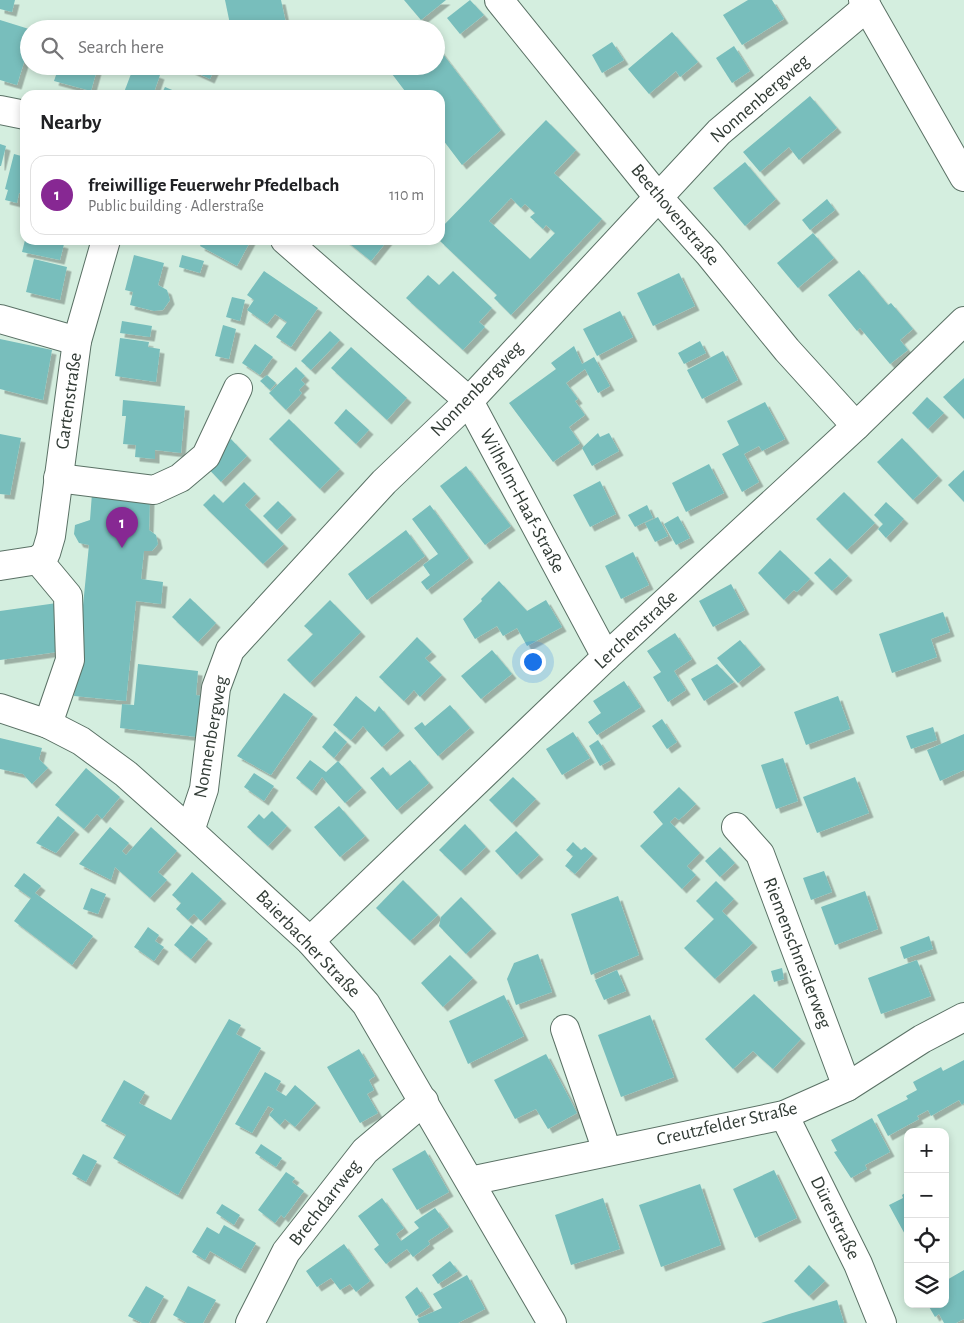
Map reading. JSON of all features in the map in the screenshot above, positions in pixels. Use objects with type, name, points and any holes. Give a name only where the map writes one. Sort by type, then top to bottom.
[{"type":"street","name":"Beethovenstraße","points":[[499,0],[658,197],[709,254],[787,350],[856,426]]},
{"type":"street","name":"Nonnenbergweg","points":[[190,831],[204,789],[216,688],[230,650],[384,482],[469,401],[719,132],[865,4]]},
{"type":"street","points":[[865,4],[964,177]]},
{"type":"street","points":[[0,110],[20,114]]},
{"type":"street","name":"Gartenstraße","points":[[38,560],[46,553],[51,536],[77,340],[105,245]]},
{"type":"street","name":"Wilhelm-Haaf-Straße","points":[[291,245],[469,401],[606,657]]},
{"type":"street","points":[[0,319],[77,340]]},
{"type":"street","name":"Lerchenstraße","points":[[310,941],[606,657],[856,426],[964,321]]},
{"type":"street","points":[[58,478],[154,490],[180,478],[206,456],[238,388]]},
{"type":"street","points":[[0,566],[38,560],[68,596],[70,660],[48,724]]},
{"type":"street","name":"Baierbacher Straße","points":[[0,708],[48,724],[81,741],[111,763],[190,831],[310,941],[366,1004],[552,1323]]},
{"type":"street","name":"Riemenschneiderweg","points":[[736,827],[760,854],[847,1086]]},
{"type":"street","name":"Creutzfelder Straße","points":[[470,1181],[784,1115],[847,1086],[922,1039],[964,1017]]},
{"type":"street","points":[[565,1029],[607,1151]]},
{"type":"street","name":"Brechdarrweg","points":[[250,1323],[286,1252],[365,1151],[424,1101]]},
{"type":"street","name":"Dürerstraße","points":[[784,1115],[858,1264],[882,1323]]},
{"type":"building","points":[[0,0],[15,0],[12,12],[0,9]]},
{"type":"building","points":[[225,0],[281,0],[285,20],[229,20]]},
{"type":"building","points":[[404,0],[446,0],[421,20]]},
{"type":"building","points":[[470,0],[484,15],[460,34],[447,18]]},
{"type":"building","points":[[748,0],[772,0],[784,19],[742,45],[723,15]]},
{"type":"building","points":[[0,20],[20,26],[20,75],[17,85],[0,80]]},
{"type":"building","points":[[672,32],[698,62],[680,77],[676,71],[649,94],[628,69]]},
{"type":"building","points":[[612,42],[624,60],[602,73],[592,55]]},
{"type":"building","points":[[734,46],[750,71],[732,83],[716,58]]},
{"type":"building","points":[[445,57],[501,130],[462,165],[445,143],[445,90],[404,90],[393,75],[445,75]]},
{"type":"building","points":[[56,75],[95,75],[91,90],[54,81]]},
{"type":"building","points":[[131,75],[160,75],[155,90],[125,90]]},
{"type":"building","points":[[201,75],[212,75],[210,79]]},
{"type":"building","points":[[810,96],[837,128],[799,160],[789,147],[760,172],[743,152]]},
{"type":"building","points":[[546,120],[576,150],[554,173],[602,219],[511,315],[494,298],[497,295],[444,245],[445,224]],"holes":[[[511,198],[521,208],[525,204],[535,213],[530,217],[543,229],[546,225],[555,233],[530,259],[489,221]]]},
{"type":"building","points":[[0,144],[6,146],[1,166],[0,166]]},
{"type":"building","points":[[14,154],[20,156],[20,193],[17,203],[5,200],[8,190],[5,189]]},
{"type":"building","points":[[745,162],[776,199],[745,226],[713,188]]},
{"type":"building","points":[[827,199],[835,210],[810,230],[802,220]]},
{"type":"building","points":[[813,233],[834,258],[798,288],[777,263]]},
{"type":"building","points":[[24,245],[64,245],[60,260],[22,252]]},
{"type":"building","points":[[200,245],[248,245],[237,266]]},
{"type":"building","points":[[351,245],[384,245],[371,261]]},
{"type":"building","points":[[134,255],[164,263],[158,285],[167,290],[170,300],[163,310],[154,311],[130,305],[133,292],[125,290]]},
{"type":"building","points":[[182,255],[204,261],[200,273],[179,267]]},
{"type":"building","points":[[34,259],[67,267],[60,300],[26,292]]},
{"type":"building","points":[[859,270],[888,305],[891,303],[913,329],[900,340],[908,350],[890,364],[860,328],[857,331],[828,295]]},
{"type":"building","points":[[264,271],[318,308],[291,347],[276,337],[287,322],[275,314],[267,324],[247,310],[254,300],[247,295]]},
{"type":"building","points":[[453,271],[492,308],[479,322],[485,327],[463,350],[406,298],[428,275],[439,285]]},
{"type":"building","points":[[679,273],[695,306],[653,326],[637,293]]},
{"type":"building","points":[[232,297],[245,300],[240,321],[226,317]]},
{"type":"building","points":[[620,311],[633,337],[597,356],[583,329]]},
{"type":"building","points":[[122,321],[152,326],[150,337],[120,333]]},
{"type":"building","points":[[223,325],[236,329],[229,359],[215,356]]},
{"type":"building","points":[[330,331],[340,340],[311,370],[301,361]]},
{"type":"building","points":[[120,338],[149,342],[148,347],[160,349],[156,382],[115,376]]},
{"type":"building","points":[[0,339],[52,350],[43,400],[0,389]]},
{"type":"building","points":[[700,341],[706,353],[684,364],[678,353]]},
{"type":"building","points":[[255,344],[273,357],[260,375],[242,363]]},
{"type":"building","points":[[574,346],[582,364],[594,357],[610,386],[598,393],[585,369],[566,383],[578,399],[575,401],[585,415],[569,427],[580,443],[553,462],[509,403],[556,369],[551,363]]},
{"type":"building","points":[[351,347],[407,398],[387,420],[331,368]]},
{"type":"building","points":[[723,351],[738,380],[702,399],[687,370]]},
{"type":"building","points":[[296,367],[305,376],[301,380],[305,384],[299,390],[302,393],[286,410],[269,393]]},
{"type":"building","points":[[267,375],[276,383],[270,390],[260,381]]},
{"type":"building","points":[[964,378],[964,419],[943,397]]},
{"type":"building","points":[[927,397],[944,413],[928,429],[912,413]]},
{"type":"building","points":[[123,400],[185,406],[181,453],[155,450],[155,459],[135,457],[136,445],[123,444],[126,416],[122,416]]},
{"type":"building","points":[[765,402],[785,439],[762,451],[759,446],[744,454],[759,482],[742,492],[722,454],[739,445],[727,421]]},
{"type":"building","points":[[346,409],[369,430],[356,444],[334,423]]},
{"type":"building","points":[[289,419],[340,469],[320,489],[269,439]]},
{"type":"building","points":[[598,433],[600,437],[609,433],[619,451],[592,466],[582,448]]},
{"type":"building","points":[[0,434],[21,438],[10,495],[0,494]]},
{"type":"building","points":[[902,438],[938,476],[913,500],[877,462]]},
{"type":"building","points":[[231,439],[247,456],[221,482],[205,465]]},
{"type":"building","points":[[709,464],[724,493],[686,512],[672,483]]},
{"type":"building","points":[[466,466],[511,526],[485,545],[440,486]]},
{"type":"building","points":[[964,470],[964,502],[948,485]]},
{"type":"building","points":[[600,481],[616,514],[590,527],[573,495]]},
{"type":"building","points":[[244,482],[256,494],[245,505],[284,544],[263,564],[203,505],[214,494],[223,503]]},
{"type":"building","points":[[844,492],[875,523],[847,550],[816,519]]},
{"type":"building","points":[[92,493],[150,498],[149,530],[156,535],[158,544],[152,551],[144,551],[141,579],[163,582],[161,604],[136,601],[126,701],[74,696],[89,545],[79,543],[74,534],[75,525],[90,520]]},
{"type":"building","points":[[278,501],[292,515],[277,530],[263,516]]},
{"type":"building","points":[[886,502],[904,519],[886,538],[878,529],[883,524],[874,515]]},
{"type":"building","points":[[430,505],[469,558],[427,590],[421,582],[430,575],[423,565],[438,554],[412,519]]},
{"type":"building","points":[[647,505],[653,518],[635,527],[628,515]]},
{"type":"building","points":[[678,516],[690,538],[676,545],[664,524]]},
{"type":"building","points":[[658,517],[668,536],[655,542],[645,523]]},
{"type":"building","points":[[406,530],[425,556],[367,600],[348,574]]},
{"type":"building","points":[[780,550],[810,579],[797,592],[794,590],[784,600],[758,573]]},
{"type":"building","points":[[633,552],[649,585],[621,599],[605,566]]},
{"type":"building","points":[[830,558],[848,576],[832,591],[814,573]]},
{"type":"building","points":[[499,581],[527,611],[546,600],[562,627],[527,646],[517,628],[503,636],[497,626],[475,639],[463,619]]},
{"type":"building","points":[[731,584],[745,610],[713,627],[699,601]]},
{"type":"building","points":[[190,598],[216,623],[198,642],[172,617]]},
{"type":"building","points":[[330,600],[361,632],[310,683],[287,660],[313,634],[304,626]]},
{"type":"building","points":[[57,603],[64,651],[0,660],[0,611]]},
{"type":"building","points":[[943,612],[950,632],[931,639],[937,657],[892,673],[879,634]]},
{"type":"building","points":[[675,633],[692,659],[674,671],[686,690],[668,702],[653,677],[661,672],[647,651]]},
{"type":"building","points":[[417,637],[432,652],[425,658],[442,675],[420,697],[414,690],[404,701],[379,677]]},
{"type":"building","points":[[740,640],[761,665],[738,683],[717,658]]},
{"type":"building","points":[[492,650],[512,674],[481,699],[461,676]]},
{"type":"building","points":[[138,664],[198,671],[196,695],[202,696],[197,737],[120,728],[122,704],[134,705]]},
{"type":"building","points":[[717,664],[734,682],[704,701],[691,679]]},
{"type":"building","points":[[624,681],[641,707],[597,735],[588,722],[601,713],[593,701]]},
{"type":"building","points":[[284,693],[313,714],[271,775],[237,756]]},
{"type":"building","points":[[356,696],[375,712],[379,706],[400,731],[382,747],[363,726],[351,740],[333,725]]},
{"type":"building","points":[[838,696],[850,729],[806,745],[794,712]]},
{"type":"building","points":[[450,705],[470,728],[438,756],[414,728],[422,722],[425,726]]},
{"type":"building","points":[[662,719],[677,742],[667,749],[652,726]]},
{"type":"building","points":[[933,727],[937,740],[911,749],[906,736]]},
{"type":"building","points":[[335,731],[347,742],[334,758],[322,747]]},
{"type":"building","points":[[573,732],[590,758],[562,775],[546,749]]},
{"type":"building","points":[[964,734],[964,770],[940,781],[927,750]]},
{"type":"building","points":[[0,738],[42,748],[39,759],[48,768],[32,784],[23,774],[0,769]]},
{"type":"building","points":[[598,740],[611,760],[600,766],[589,746]]},
{"type":"building","points":[[783,758],[798,801],[776,809],[761,765]]},
{"type":"building","points":[[310,760],[326,772],[338,761],[362,788],[345,803],[322,777],[312,791],[296,778]]},
{"type":"building","points":[[410,760],[429,783],[397,810],[370,778],[383,767],[390,776]]},
{"type":"building","points":[[86,768],[120,797],[102,819],[97,814],[84,829],[55,805]]},
{"type":"building","points":[[254,773],[274,786],[264,801],[244,787]]},
{"type":"building","points":[[513,777],[536,799],[512,823],[489,800]]},
{"type":"building","points":[[855,777],[869,813],[817,833],[803,797]]},
{"type":"building","points":[[679,787],[696,804],[679,820],[675,817],[670,822],[700,853],[687,866],[696,875],[682,889],[640,846],[663,824],[653,812]]},
{"type":"building","points":[[339,806],[365,836],[340,857],[314,827]]},
{"type":"building","points":[[272,811],[287,826],[268,846],[247,827],[259,814],[264,819]]},
{"type":"building","points":[[58,816],[75,830],[56,853],[36,843]]},
{"type":"building","points":[[465,824],[486,847],[461,871],[439,850]]},
{"type":"building","points":[[110,827],[129,843],[122,851],[126,855],[151,827],[177,851],[158,872],[167,880],[150,898],[115,867],[111,880],[79,864]]},
{"type":"building","points":[[516,831],[539,855],[517,875],[495,851]]},
{"type":"building","points":[[573,842],[581,850],[585,847],[593,854],[575,874],[565,866],[573,856],[566,850]]},
{"type":"building","points":[[720,847],[735,863],[720,877],[705,861]]},
{"type":"building","points":[[824,871],[832,892],[811,900],[803,878]]},
{"type":"building","points":[[192,872],[222,899],[201,921],[194,914],[188,920],[176,909],[181,903],[172,895]]},
{"type":"building","points":[[24,873],[41,886],[35,893],[93,936],[72,965],[14,921],[31,898],[14,886]]},
{"type":"building","points":[[403,880],[438,915],[410,941],[376,908]]},
{"type":"building","points":[[716,881],[734,899],[722,911],[753,943],[715,979],[684,948],[714,919],[696,901]]},
{"type":"building","points":[[91,888],[106,894],[98,914],[83,909]]},
{"type":"building","points":[[865,891],[878,929],[835,945],[821,907]]},
{"type":"building","points":[[618,896],[639,955],[591,975],[571,914]]},
{"type":"building","points":[[461,897],[492,929],[466,954],[439,926],[441,917]]},
{"type":"building","points":[[191,925],[208,939],[191,959],[174,945]]},
{"type":"building","points":[[148,927],[159,935],[155,941],[164,947],[154,961],[134,947]]},
{"type":"building","points":[[929,936],[933,949],[904,959],[900,947]]},
{"type":"building","points":[[538,954],[552,992],[516,1005],[507,979],[514,963]]},
{"type":"building","points":[[450,955],[473,978],[443,1007],[421,983]]},
{"type":"building","points":[[917,960],[931,996],[881,1014],[868,978]]},
{"type":"building","points":[[782,968],[784,979],[774,982],[771,971]]},
{"type":"building","points":[[617,970],[626,991],[604,1000],[595,980]]},
{"type":"building","points":[[754,994],[801,1039],[773,1069],[753,1051],[733,1069],[705,1039]]},
{"type":"building","points":[[504,995],[524,1036],[468,1064],[449,1021]]},
{"type":"building","points":[[650,1015],[674,1077],[621,1097],[598,1035]]},
{"type":"building","points":[[229,1019],[241,1025],[236,1034],[261,1048],[178,1195],[113,1158],[126,1135],[101,1121],[124,1080],[145,1092],[139,1103],[171,1120]]},
{"type":"building","points":[[359,1049],[375,1076],[369,1080],[374,1090],[367,1094],[378,1113],[360,1123],[327,1067]]},
{"type":"building","points":[[546,1054],[577,1113],[548,1129],[536,1109],[515,1119],[494,1080]]},
{"type":"building","points":[[964,1060],[964,1103],[962,1105],[959,1100],[931,1116],[928,1110],[917,1116],[919,1119],[888,1136],[877,1115],[908,1099],[906,1096],[917,1090],[913,1082],[941,1067],[943,1071]]},
{"type":"building","points":[[265,1072],[281,1081],[276,1090],[286,1096],[295,1085],[316,1103],[295,1127],[285,1119],[280,1125],[269,1115],[274,1109],[268,1106],[252,1133],[235,1124]]},
{"type":"building","points":[[872,1118],[890,1152],[865,1165],[867,1169],[851,1178],[834,1152],[837,1151],[831,1140]]},
{"type":"building","points":[[261,1144],[282,1158],[276,1167],[255,1153]]},
{"type":"building","points":[[425,1150],[449,1192],[417,1210],[392,1169]]},
{"type":"building","points":[[83,1154],[97,1161],[86,1182],[72,1174]]},
{"type":"building","points":[[774,1170],[797,1218],[755,1238],[733,1189]]},
{"type":"building","points":[[286,1172],[295,1178],[292,1182],[304,1191],[284,1218],[281,1215],[275,1223],[258,1210]]},
{"type":"building","points":[[700,1184],[721,1245],[661,1267],[639,1205]]},
{"type":"building","points":[[904,1194],[904,1233],[889,1205],[903,1198],[902,1195]]},
{"type":"building","points":[[382,1198],[404,1228],[396,1234],[401,1241],[419,1228],[414,1222],[435,1208],[449,1227],[428,1241],[430,1244],[413,1257],[407,1249],[386,1264],[374,1249],[379,1245],[358,1216]]},
{"type":"building","points":[[603,1198],[620,1249],[571,1265],[555,1215]]},
{"type":"building","points":[[222,1204],[240,1215],[234,1225],[216,1213]]},
{"type":"building","points":[[224,1225],[256,1243],[241,1269],[210,1251],[205,1260],[192,1252],[207,1227],[219,1234]]},
{"type":"building","points":[[344,1244],[370,1281],[356,1292],[350,1284],[340,1290],[331,1278],[317,1287],[306,1271]]},
{"type":"building","points":[[450,1261],[458,1271],[438,1284],[432,1275]]},
{"type":"building","points":[[809,1265],[825,1281],[809,1296],[794,1281]]},
{"type":"building","points":[[964,1270],[964,1319],[956,1323],[944,1323],[939,1314],[935,1317],[930,1308],[949,1308],[949,1279]]},
{"type":"building","points":[[467,1275],[485,1309],[458,1323],[419,1323],[417,1319],[442,1308],[433,1294]]},
{"type":"building","points":[[146,1286],[164,1296],[149,1323],[142,1323],[128,1316]]},
{"type":"building","points":[[188,1286],[216,1300],[203,1323],[187,1323],[173,1315]]},
{"type":"building","points":[[417,1287],[430,1307],[416,1316],[405,1297]]},
{"type":"building","points":[[837,1300],[844,1323],[761,1323],[789,1314]]},
{"type":"place","name":"freiwillige Feuerwehr Pfedelbach","points":[[122,548]]}]
